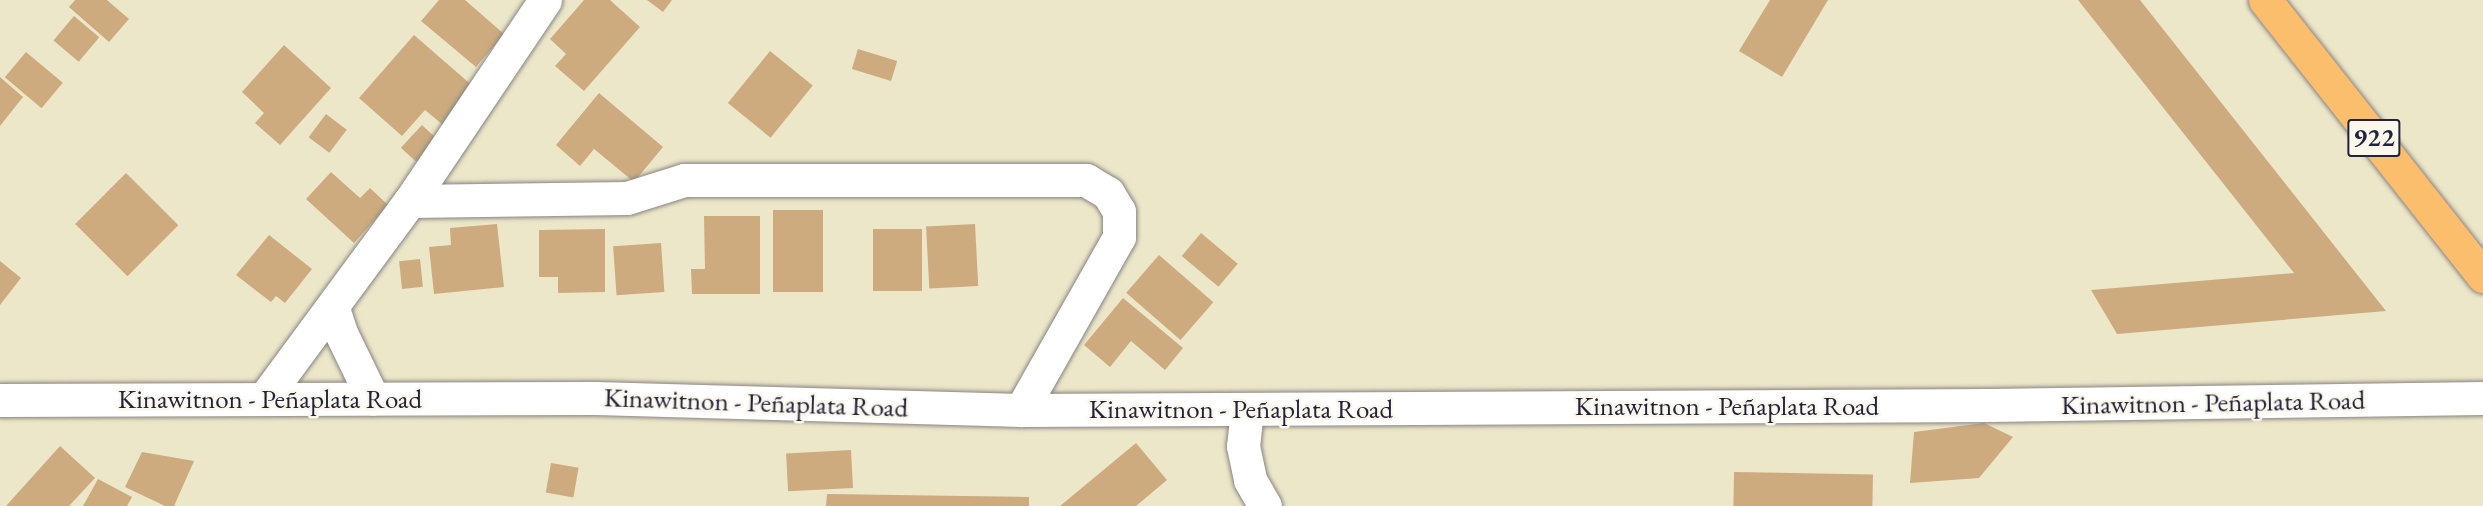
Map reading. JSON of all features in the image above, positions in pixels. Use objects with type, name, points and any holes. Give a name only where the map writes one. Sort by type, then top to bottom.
[{"type":"main road","name":"922","points":[[2265,0],[2483,276]]},
{"type":"street","points":[[266,396],[410,201],[545,0]]},
{"type":"street","points":[[410,201],[627,198],[684,180],[1086,180],[1108,193],[1119,211],[1119,237],[1093,290],[1021,410]]},
{"type":"street","points":[[333,308],[341,333],[374,399]]},
{"type":"street","name":"Kinawitnon - Peñaplata Road","points":[[0,400],[266,396],[374,399],[596,398],[1021,410],[1989,405],[2483,398]]},
{"type":"street","points":[[1247,409],[1243,446],[1250,480],[1265,506]]},
{"type":"building","points":[[75,0],[107,0],[129,19],[109,42],[69,7]]},
{"type":"building","points":[[439,0],[465,0],[504,34],[476,67],[421,21]]},
{"type":"building","points":[[584,0],[610,0],[640,27],[584,91],[555,66],[566,54],[550,39]]},
{"type":"building","points":[[647,0],[672,0],[663,12]]},
{"type":"building","points":[[1770,0],[1828,0],[1782,77],[1739,51]]},
{"type":"building","points":[[2078,0],[2140,0],[2386,311],[2117,334],[2091,290],[2294,273]]},
{"type":"building","points":[[74,16],[99,37],[79,62],[53,41]]},
{"type":"building","points":[[414,35],[475,88],[443,125],[425,110],[402,136],[359,98]]},
{"type":"building","points":[[284,45],[331,88],[280,145],[255,123],[264,113],[242,92]]},
{"type":"building","points":[[858,49],[897,61],[891,81],[852,69]]},
{"type":"building","points":[[770,51],[813,86],[771,138],[728,103]]},
{"type":"building","points":[[26,52],[63,83],[42,108],[5,77]]},
{"type":"building","points":[[0,77],[23,97],[0,126]]},
{"type":"building","points":[[599,93],[663,147],[634,182],[594,149],[580,166],[556,145]]},
{"type":"building","points":[[326,114],[347,130],[329,153],[309,137]]},
{"type":"building","points":[[422,125],[439,141],[418,163],[401,148]]},
{"type":"building","points":[[331,172],[360,198],[370,188],[388,205],[354,243],[306,199]]},
{"type":"building","points":[[126,173],[178,225],[127,276],[75,224]]},
{"type":"building","points":[[773,210],[823,210],[823,292],[773,292]]},
{"type":"building","points":[[704,216],[760,216],[760,294],[692,294],[691,269],[705,269]]},
{"type":"building","points":[[497,224],[504,287],[434,294],[429,247],[451,245],[450,228]]},
{"type":"building","points":[[975,224],[978,286],[929,288],[926,227]]},
{"type":"building","points":[[605,229],[605,292],[558,293],[558,277],[539,277],[539,230]]},
{"type":"building","points":[[873,229],[922,229],[922,291],[873,291]]},
{"type":"building","points":[[1201,233],[1238,264],[1218,287],[1182,256]]},
{"type":"building","points":[[269,235],[312,269],[285,303],[276,296],[271,302],[236,275]]},
{"type":"building","points":[[661,243],[664,292],[617,295],[613,246]]},
{"type":"building","points":[[1159,255],[1213,302],[1181,340],[1126,293]]},
{"type":"building","points":[[420,259],[423,287],[402,289],[399,261]]},
{"type":"building","points":[[0,261],[21,278],[0,305]]},
{"type":"building","points":[[1123,298],[1183,348],[1165,370],[1131,341],[1110,367],[1084,345]]},
{"type":"building","points":[[1984,423],[2013,437],[1979,478],[1910,483],[1914,432]]},
{"type":"building","points":[[1136,443],[1167,480],[1136,506],[1060,506]]},
{"type":"building","points":[[60,446],[95,478],[69,506],[6,506]]},
{"type":"building","points":[[851,450],[853,488],[788,491],[786,453]]},
{"type":"building","points":[[142,452],[194,461],[174,506],[165,506],[125,487]]},
{"type":"building","points":[[551,463],[579,468],[573,497],[546,493]]},
{"type":"building","points":[[1734,472],[1873,474],[1872,506],[1733,506]]},
{"type":"building","points":[[98,479],[132,497],[127,506],[83,506]]},
{"type":"building","points":[[827,494],[1029,497],[1029,506],[826,506]]}]
